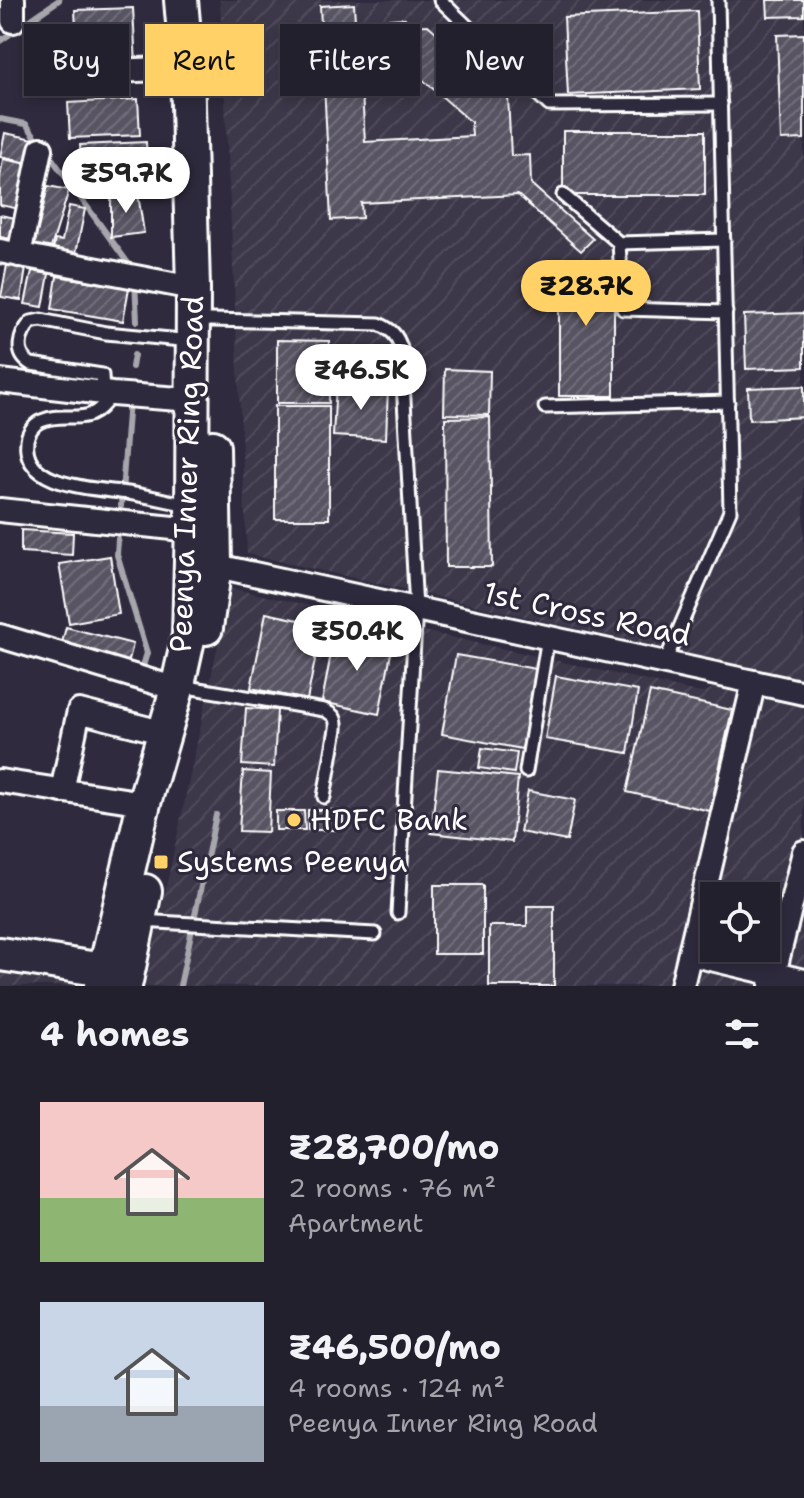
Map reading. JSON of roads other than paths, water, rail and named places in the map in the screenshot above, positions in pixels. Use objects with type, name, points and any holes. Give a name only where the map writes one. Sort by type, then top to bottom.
[{"type":"main road","name":"Peenya Inner Ring Road","points":[[181,0],[183,24]]},
{"type":"main road","name":"Peenya Inner Ring Road","points":[[197,540],[201,330],[199,0]]},
{"type":"main road","name":"Peenya Inner Ring Road","points":[[114,979],[144,803],[165,733],[202,652],[193,400],[201,330],[193,288],[188,96]]},
{"type":"main road","name":"Peenya Inner Ring Road","points":[[114,979],[139,921],[185,688]]},
{"type":"main road","points":[[0,954],[114,979]]},
{"type":"street","points":[[41,149],[10,253],[193,288]]},
{"type":"street","points":[[0,381],[107,394],[193,400]]},
{"type":"street","name":"1st Cross Road","points":[[0,510],[197,540],[416,608],[804,693]]},
{"type":"street","points":[[0,636],[185,688]]},
{"type":"street","points":[[682,986],[754,682]]},
{"type":"street","points":[[62,791],[79,711],[165,733]]},
{"type":"street","points":[[0,781],[144,803]]},
{"type":"street","points":[[773,980],[804,852]]},
{"type":"street","points":[[690,954],[773,980],[804,981]]},
{"type":"lane","points":[[440,0],[549,105],[721,104]]},
{"type":"lane","points":[[665,662],[730,511],[718,0]]},
{"type":"lane","points":[[563,195],[619,243],[724,240]]},
{"type":"lane","points":[[619,243],[623,309],[726,312]]},
{"type":"lane","points":[[197,540],[122,492],[73,486],[44,475],[31,464],[26,450],[28,433],[38,422],[84,417],[107,402],[102,375],[31,364],[22,359],[22,332],[31,322],[41,320],[106,333],[379,324],[390,329],[401,348],[416,608],[398,913]]},
{"type":"lane","points":[[545,407],[728,402]]},
{"type":"lane","points":[[526,771],[548,637]]},
{"type":"lane","points":[[185,688],[324,710],[332,714],[337,721],[324,797]]},
{"type":"lane","points":[[139,921],[375,934]]},
{"type":"waterway","points":[[0,41],[59,0]]},
{"type":"waterway","points":[[0,119],[26,124],[41,144]]},
{"type":"waterway","points":[[48,153],[133,270]]},
{"type":"waterway","points":[[135,281],[137,321]]},
{"type":"waterway","points":[[132,367],[134,355]]},
{"type":"waterway","points":[[121,506],[129,400]]},
{"type":"waterway","points":[[118,539],[117,555],[147,653],[143,666]]},
{"type":"waterway","points":[[180,986],[216,815]]},
{"type":"place","name":"HDFC Bank","points":[[294,820]]},
{"type":"place","name":"Systems Peenya","points":[[161,862]]}]
